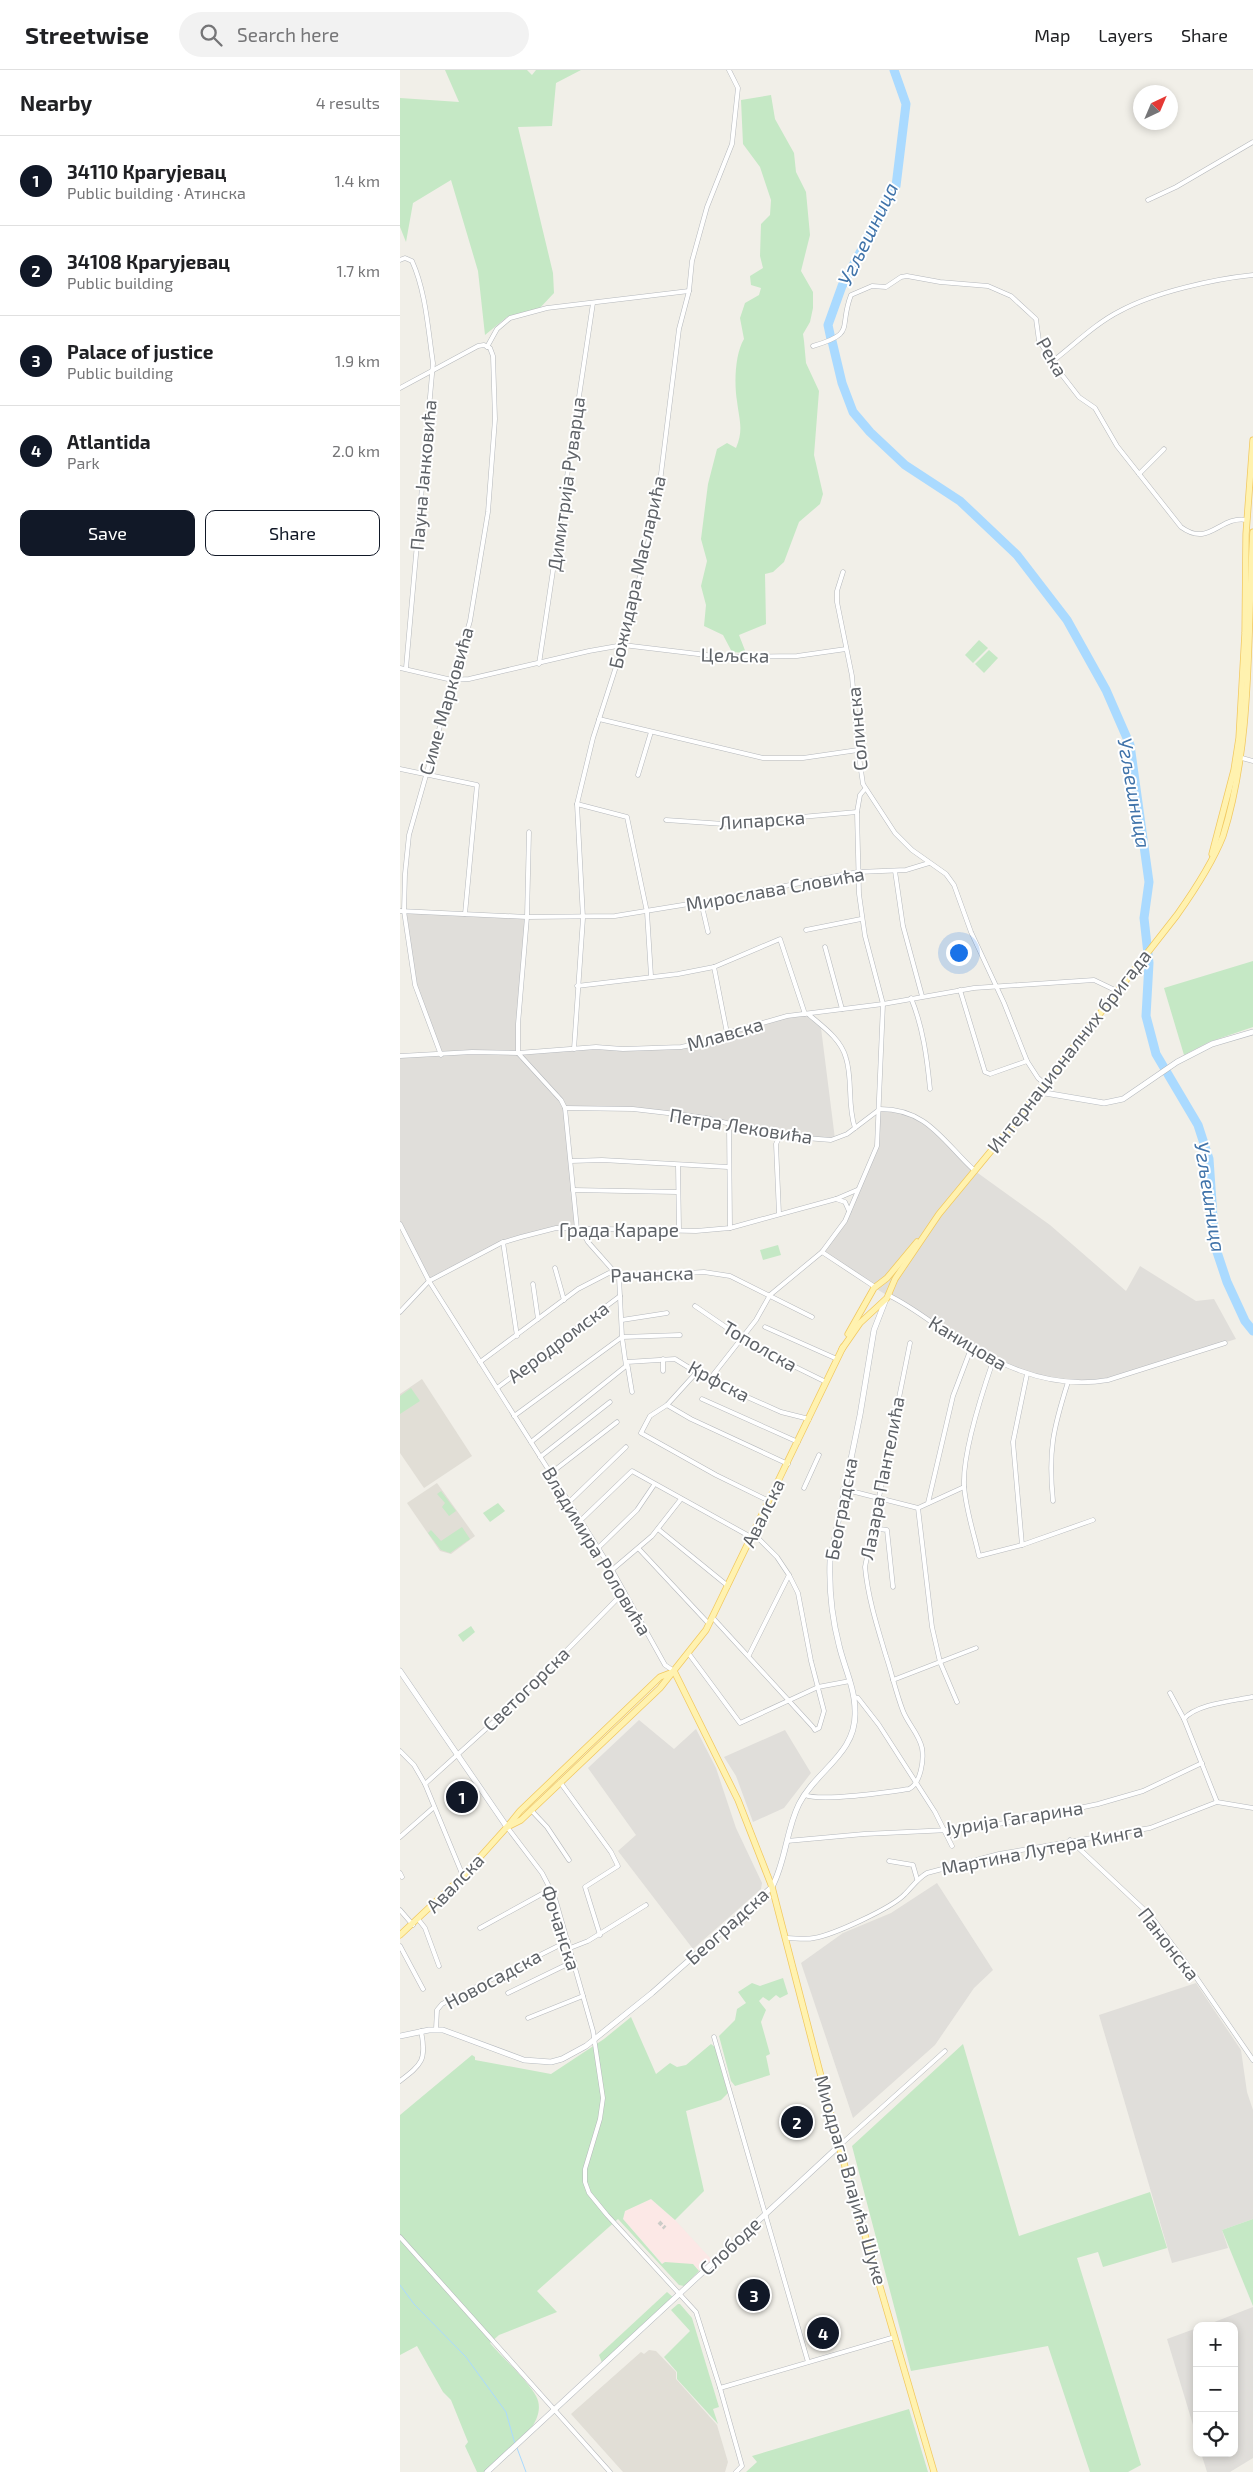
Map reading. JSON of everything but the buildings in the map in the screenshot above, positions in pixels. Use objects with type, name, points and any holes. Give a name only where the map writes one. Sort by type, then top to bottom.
[{"type":"main road","name":"Интернационалних бригада","points":[[1211,858],[1234,770],[1239,738],[1253,440]]},
{"type":"main road","name":"Интернационалних бригада","points":[[842,1349],[875,1288],[920,1239],[1039,1092],[1190,896],[1218,848],[1230,814],[1242,758],[1251,637],[1253,532]]},
{"type":"main road","name":"Интернационалних бригада","points":[[842,1349],[860,1323],[886,1296],[920,1239]]},
{"type":"main road","points":[[884,1286],[886,1296],[874,1299],[875,1288],[884,1286]]},
{"type":"main road","name":"Авалска","points":[[507,1827],[521,1820],[618,1728],[674,1671],[710,1625],[842,1349]]},
{"type":"main road","name":"Авалска","points":[[400,1935],[463,1876],[520,1811],[660,1677],[674,1671]]},
{"type":"main road","name":"Владимира Роловића","points":[[674,1671],[738,1800],[772,1887]]},
{"type":"main road","name":"Миодрага Влајића Шуке","points":[[772,1887],[787,1938],[839,2146],[934,2472]]},
{"type":"street","name":"Божидара Масларића","points":[[574,1049],[583,918],[577,804],[599,719],[623,646],[657,506],[680,329],[689,290],[692,261],[707,208],[732,144],[738,88],[729,70]]},
{"type":"street","points":[[1148,200],[1176,187],[1253,142]]},
{"type":"street","name":"Пауна Јанковића","points":[[400,260],[405,258],[412,261],[416,269],[426,315],[432,370],[406,668]]},
{"type":"street","points":[[1053,361],[1121,310],[1162,294],[1253,275]]},
{"type":"street","name":"Река","points":[[813,346],[836,339],[841,334],[845,326],[848,304],[852,295],[872,286],[886,287],[900,277],[907,276],[993,288],[1011,296],[1036,319],[1039,341],[1075,393],[1095,408],[1111,438],[1176,522],[1192,535],[1197,536],[1206,534],[1236,519],[1250,520]]},
{"type":"street","points":[[400,388],[432,370],[485,346],[497,329],[510,318],[547,308],[689,290]]},
{"type":"street","name":"Димитрија Руварца","points":[[539,664],[593,303]]},
{"type":"street","name":"Симе Марковића","points":[[441,1054],[415,985],[402,911],[409,835],[470,621],[488,512],[495,419],[493,356],[485,346]]},
{"type":"street","points":[[1139,474],[1164,449]]},
{"type":"street","name":"Солинска","points":[[843,572],[837,591],[837,602],[852,676],[858,750],[865,789],[895,833],[929,863],[946,874],[954,885],[971,932],[1027,1061],[1038,1078],[1045,1084]]},
{"type":"street","name":"Цељска","points":[[400,668],[452,680],[469,680],[589,651],[623,646],[723,657],[797,656],[846,649]]},
{"type":"street","points":[[599,719],[774,759],[804,758],[858,750]]},
{"type":"street","points":[[638,775],[651,732]]},
{"type":"street","points":[[1242,758],[1253,761]]},
{"type":"street","points":[[400,769],[477,785],[465,914]]},
{"type":"street","points":[[709,1380],[756,1320],[770,1295],[822,1252],[849,1212],[877,1146],[883,1004],[861,920],[858,872],[858,812],[859,798],[865,789]]},
{"type":"street","points":[[577,804],[627,817],[646,912],[651,976]]},
{"type":"street","name":"Липарска","points":[[666,820],[724,824],[858,812]]},
{"type":"street","points":[[529,832],[527,917],[518,1024],[518,1053],[556,1094],[564,1108],[579,1229],[618,1277],[622,1337],[632,1392]]},
{"type":"street","points":[[922,996],[903,926],[895,871],[914,869],[929,863]]},
{"type":"street","name":"Мирослава Словића","points":[[402,911],[583,918],[646,912],[858,872],[895,871]]},
{"type":"street","points":[[702,902],[708,932]]},
{"type":"street","points":[[806,930],[861,920]]},
{"type":"street","points":[[577,986],[678,974],[714,967],[780,939],[806,1014],[841,1046],[846,1058],[850,1104],[856,1128]]},
{"type":"street","points":[[825,947],[842,1009]]},
{"type":"street","points":[[714,967],[727,1033]]},
{"type":"street","name":"Млавска","points":[[400,1056],[681,1047],[705,1042],[727,1033],[787,1016],[883,1004],[960,990],[1094,980],[1101,981],[1117,991]]},
{"type":"street","points":[[960,990],[985,1072],[990,1074],[1027,1061]]},
{"type":"street","points":[[911,998],[917,1013],[926,1051],[930,1089]]},
{"type":"street","points":[[1039,1092],[1104,1103],[1114,1102],[1136,1093],[1177,1062],[1212,1044],[1253,1032]]},
{"type":"street","name":"Петра Лековића","points":[[564,1108],[633,1109],[706,1118],[780,1136],[831,1140],[847,1134],[880,1109]]},
{"type":"street","points":[[880,1109],[907,1113],[924,1121],[940,1134],[974,1171]]},
{"type":"street","points":[[729,1124],[730,1228]]},
{"type":"street","points":[[779,1214],[776,1144],[780,1136]]},
{"type":"street","points":[[571,1161],[602,1160],[728,1167]]},
{"type":"street","points":[[678,1165],[680,1230]]},
{"type":"street","points":[[573,1190],[678,1192]]},
{"type":"street","name":"Града Караре","points":[[400,1312],[429,1282],[503,1242],[556,1228],[680,1230],[730,1228],[836,1199],[857,1190]]},
{"type":"street","points":[[836,1199],[845,1202],[849,1212]]},
{"type":"street","name":"Владимира Роловића","points":[[400,1224],[429,1282],[612,1570],[665,1665],[674,1671]]},
{"type":"street","points":[[503,1242],[517,1336]]},
{"type":"street","points":[[822,1252],[875,1288]]},
{"type":"street","points":[[555,1268],[564,1300]]},
{"type":"street","name":"Рачанска","points":[[480,1362],[587,1284],[609,1273],[618,1277],[712,1273],[730,1276],[812,1317]]},
{"type":"street","points":[[533,1284],[538,1319]]},
{"type":"street","name":"Аеродромска","points":[[497,1388],[620,1296]]},
{"type":"street","name":"Каницова","points":[[886,1296],[972,1346],[993,1361],[1027,1374],[1068,1382],[1093,1383],[1108,1380],[1225,1343]]},
{"type":"street","name":"Београдска","points":[[400,2036],[436,2029],[452,2032],[513,2057],[535,2062],[562,2059],[576,2054],[652,1993],[772,1887],[781,1869],[796,1812],[805,1795],[835,1763],[847,1746],[855,1716],[854,1697],[836,1632],[830,1580],[831,1552],[860,1415],[874,1330],[886,1296]]},
{"type":"street","name":"Тополска","points":[[695,1306],[740,1338],[776,1359],[826,1382]]},
{"type":"street","points":[[622,1320],[667,1314]]},
{"type":"street","points":[[765,1327],[837,1359]]},
{"type":"street","points":[[514,1416],[622,1337],[680,1335]]},
{"type":"street","name":"Лазара Пантелића","points":[[910,1343],[865,1567],[868,1594],[894,1680],[904,1712],[919,1738],[922,1750],[920,1771],[915,1782]]},
{"type":"street","points":[[928,1503],[953,1396],[972,1346]]},
{"type":"street","name":"Крфска","points":[[626,1364],[675,1359],[709,1380],[781,1412],[809,1419]]},
{"type":"street","points":[[663,1360],[663,1371]]},
{"type":"street","points":[[993,1361],[975,1423],[964,1471],[964,1487],[979,1556],[1022,1545],[1093,1520]]},
{"type":"street","points":[[531,1442],[626,1364]]},
{"type":"street","points":[[696,1373],[667,1406],[650,1416],[641,1433],[716,1475],[769,1500]]},
{"type":"street","points":[[1022,1545],[1013,1442],[1027,1374]]},
{"type":"street","points":[[1053,1501],[1050,1470],[1052,1439],[1068,1382]]},
{"type":"street","points":[[702,1400],[798,1442]]},
{"type":"street","points":[[540,1456],[610,1402]]},
{"type":"street","points":[[667,1406],[788,1464]]},
{"type":"street","points":[[551,1473],[617,1422]]},
{"type":"street","points":[[569,1502],[626,1447]]},
{"type":"street","points":[[804,1488],[819,1455]]},
{"type":"street","points":[[581,1520],[632,1471],[654,1485],[752,1535],[770,1549],[789,1575],[798,1593],[807,1645],[824,1714],[821,1726],[816,1730],[713,1618]]},
{"type":"street","points":[[598,1548],[637,1510],[654,1485]]},
{"type":"street","points":[[844,1489],[918,1508],[964,1487]]},
{"type":"street","points":[[612,1570],[639,1549],[658,1529],[681,1499]]},
{"type":"street","points":[[918,1508],[932,1627],[940,1662],[957,1702]]},
{"type":"street","points":[[872,1528],[887,1530],[893,1588]]},
{"type":"street","points":[[658,1529],[728,1586]]},
{"type":"street","points":[[639,1549],[710,1625]]},
{"type":"street","points":[[749,1655],[789,1575]]},
{"type":"street","name":"Светогорска","points":[[425,1784],[525,1693],[624,1592]]},
{"type":"street","points":[[894,1680],[976,1648]]},
{"type":"street","points":[[689,1654],[740,1723],[818,1688],[850,1681]]},
{"type":"street","points":[[400,1671],[507,1827]]},
{"type":"street","points":[[1170,1693],[1184,1720],[1217,1802],[1253,1808]]},
{"type":"street","points":[[854,1697],[858,1698],[875,1719],[942,1823],[952,1846]]},
{"type":"street","points":[[1184,1720],[1190,1713],[1199,1709],[1252,1697]]},
{"type":"street","points":[[400,1751],[414,1765],[425,1784],[433,1808],[463,1876]]},
{"type":"street","name":"Јурија Гагарина","points":[[787,1841],[864,1834],[971,1829],[1032,1818],[1098,1804],[1143,1791],[1202,1763]]},
{"type":"street","points":[[560,1782],[611,1852],[618,1866],[585,1888],[600,1935]]},
{"type":"street","points":[[805,1795],[811,1797],[838,1796],[903,1790],[912,1788],[915,1782]]},
{"type":"street","name":"Мартина Лутера Кинга","points":[[787,1938],[813,1939],[838,1930],[891,1905],[905,1894],[917,1879],[927,1873],[971,1861],[1070,1840],[1150,1828],[1217,1802]]},
{"type":"street","points":[[400,1837],[433,1808]]},
{"type":"street","points":[[531,1810],[547,1827],[569,1860]]},
{"type":"street","name":"Фочанска","points":[[507,1827],[542,1873],[559,1906],[594,2040],[603,2098],[600,2119],[585,2168],[587,2187],[598,2205],[699,2315],[742,2466],[736,2472]]},
{"type":"street","name":"Панонска","points":[[1070,1840],[1151,1916],[1189,1967],[1253,2060]]},
{"type":"street","points":[[890,1861],[913,1866],[917,1879]]},
{"type":"street","points":[[480,1928],[551,1890]]},
{"type":"street","points":[[570,1948],[600,1935],[646,1906]]},
{"type":"street","points":[[400,1910],[412,1925]]},
{"type":"street","points":[[418,1919],[425,1928],[439,1966]]},
{"type":"street","name":"Новосадска","points":[[436,2029],[436,2013],[442,2004],[568,1941]]},
{"type":"street","points":[[400,1946],[423,1989]]},
{"type":"street","points":[[508,1993],[574,1962]]},
{"type":"street","points":[[528,2018],[583,1996]]},
{"type":"street","points":[[400,2082],[418,2066],[423,2058],[424,2051],[421,2031]]},
{"type":"street","points":[[714,2037],[808,2362]]},
{"type":"street","name":"Слободе","points":[[487,2472],[765,2213],[839,2146],[861,2129],[945,2051]]},
{"type":"street","points":[[400,2237],[610,2472]]},
{"type":"street","points":[[720,2388],[895,2337]]},
{"type":"shaded area","points":[[404,911],[527,917],[518,1024],[518,1052],[596,1047],[623,1049],[681,1047],[705,1042],[727,1033],[787,1016],[804,1014],[821,1028],[835,1139],[780,1136],[706,1118],[633,1109],[565,1108],[577,1229],[556,1228],[501,1243],[429,1281],[400,1224],[400,1056],[441,1055],[415,985]]},
{"type":"shaded area","points":[[880,1109],[887,1109],[924,1121],[975,1171],[1050,1225],[1126,1291],[1140,1266],[1196,1301],[1214,1299],[1236,1339],[1108,1380],[1076,1382],[1027,1374],[993,1361],[846,1270],[822,1252],[845,1221],[877,1146]]},
{"type":"shaded area","points":[[422,1379],[472,1456],[424,1488],[400,1453],[400,1394]]},
{"type":"shaded area","points":[[437,1483],[475,1536],[451,1554],[440,1551],[407,1503]]},
{"type":"shaded area","points":[[639,1720],[674,1749],[696,1729],[716,1768],[736,1828],[762,1883],[761,1889],[693,1949],[618,1851],[636,1835],[588,1768]]},
{"type":"shaded area","points":[[785,1730],[811,1773],[784,1808],[753,1822],[736,1776],[724,1757]]},
{"type":"shaded area","points":[[937,1883],[993,1970],[974,1988],[935,2045],[853,2118],[801,1963],[843,1933],[891,1913]]},
{"type":"shaded area","points":[[1196,1983],[1241,2050],[1247,2092],[1253,2110],[1253,2219],[1222,2230],[1228,2248],[1172,2263],[1099,2015]]},
{"type":"shaded area","points":[[651,2199],[675,2220],[712,2260],[699,2271],[692,2264],[663,2264],[623,2219],[625,2211]]},
{"type":"shaded area","points":[[1253,2307],[1253,2458],[1230,2472],[1207,2472],[1202,2457],[1238,2457],[1238,2322],[1214,2322]]},
{"type":"shaded area","points":[[1193,2329],[1193,2425],[1167,2339]]},
{"type":"shaded area","points":[[649,2350],[656,2351],[676,2372],[676,2379],[717,2425],[728,2462],[725,2472],[623,2472],[571,2414],[641,2352],[644,2354]]},
{"type":"green space","points":[[445,70],[527,70],[532,75],[536,70],[581,70],[556,83],[552,126],[518,127],[553,273],[554,293],[538,310],[507,317],[485,335],[478,271],[451,180],[413,203],[406,242],[400,227],[400,98],[459,102]]},
{"type":"green space","points":[[771,95],[775,119],[794,153],[796,172],[806,192],[810,235],[801,271],[813,292],[813,308],[810,322],[803,334],[806,363],[819,391],[814,455],[823,494],[820,504],[799,522],[784,562],[773,572],[765,574],[766,624],[739,635],[746,653],[732,652],[723,635],[704,626],[706,605],[701,586],[707,561],[701,539],[708,484],[717,449],[727,443],[736,448],[740,436],[736,377],[737,360],[744,339],[740,318],[745,303],[759,295],[761,288],[751,285],[750,276],[763,268],[760,256],[761,224],[770,215],[771,200],[760,167],[743,144],[741,100]]},
{"type":"green space","points":[[979,640],[988,648],[973,663],[965,655]]},
{"type":"green space","points":[[989,650],[998,658],[984,673],[975,664]]},
{"type":"green space","points":[[1253,961],[1253,1027],[1209,1042],[1184,1055],[1164,988]]},
{"type":"green space","points":[[778,1245],[781,1255],[763,1260],[760,1250]]},
{"type":"green space","points":[[411,1388],[420,1401],[400,1414],[400,1396]]},
{"type":"green space","points":[[441,1491],[456,1511],[449,1516],[442,1507],[445,1503],[437,1494]]},
{"type":"green space","points":[[498,1503],[505,1511],[490,1522],[483,1513]]},
{"type":"green space","points":[[462,1527],[470,1539],[450,1553],[441,1550],[428,1533],[431,1530],[441,1541]]},
{"type":"green space","points":[[471,1626],[475,1632],[463,1642],[458,1635]]},
{"type":"green space","points":[[783,1978],[788,1994],[780,1998],[776,1995],[769,2001],[763,1997],[759,2001],[766,2010],[761,2022],[770,2054],[766,2056],[770,2075],[735,2086],[731,2081],[719,2036],[735,2020],[737,2009],[746,2003],[738,1992],[752,1983],[760,1986]]},
{"type":"green space","points":[[631,2017],[656,2074],[670,2063],[677,2067],[686,2065],[711,2044],[715,2047],[728,2093],[721,2100],[686,2111],[704,2191],[675,2220],[651,2199],[625,2211],[623,2219],[662,2264],[665,2262],[693,2264],[699,2271],[684,2286],[679,2285],[618,2219],[537,2291],[557,2312],[499,2335],[490,2343],[536,2396],[539,2406],[537,2417],[532,2428],[514,2448],[487,2472],[477,2472],[465,2446],[468,2442],[451,2400],[443,2392],[417,2346],[400,2355],[400,2115],[472,2055],[475,2057],[475,2060],[551,2074],[604,2039]]},
{"type":"green space","points":[[963,2044],[1019,2236],[1150,2192],[1167,2248],[1103,2267],[1098,2252],[1077,2258],[1141,2465],[1128,2472],[1090,2472],[1048,2346],[911,2371],[852,2146]]},
{"type":"green space","points":[[1253,2219],[1253,2306],[1222,2230]]},
{"type":"green space","points":[[667,2292],[674,2298],[603,2365],[599,2355]]},
{"type":"green space","points":[[678,2304],[692,2318],[719,2407],[713,2409],[718,2424],[677,2379],[677,2372],[664,2357],[690,2331],[671,2310]]},
{"type":"green space","points":[[909,2409],[928,2472],[746,2472],[757,2462],[752,2456]]},
{"type":"waterway","name":"Угљешница","points":[[831,339],[828,325],[842,286],[896,186],[906,104],[894,70]]},
{"type":"waterway","name":"Угљешница","points":[[832,341],[842,383],[853,412],[870,432],[905,465],[960,501],[1017,555],[1067,620],[1106,690],[1130,745],[1149,882],[1144,918],[1149,963],[1146,1016],[1156,1054],[1198,1125],[1209,1159],[1215,1246],[1227,1282],[1245,1321],[1253,1331]]},
{"type":"waterway","points":[[400,2285],[414,2304],[466,2357],[506,2412],[515,2444]]},
{"type":"waterway","points":[[517,2448],[526,2472]]},
{"type":"tunnel","points":[[659,2222],[665,2228]]},
{"type":"place","name":"34110 Крагујевац","points":[[462,1797]]},
{"type":"place","name":"34108 Крагујевац","points":[[797,2122]]},
{"type":"place","name":"Palace of justice","points":[[754,2295]]},
{"type":"place","name":"Atlantida","points":[[823,2333]]}]
